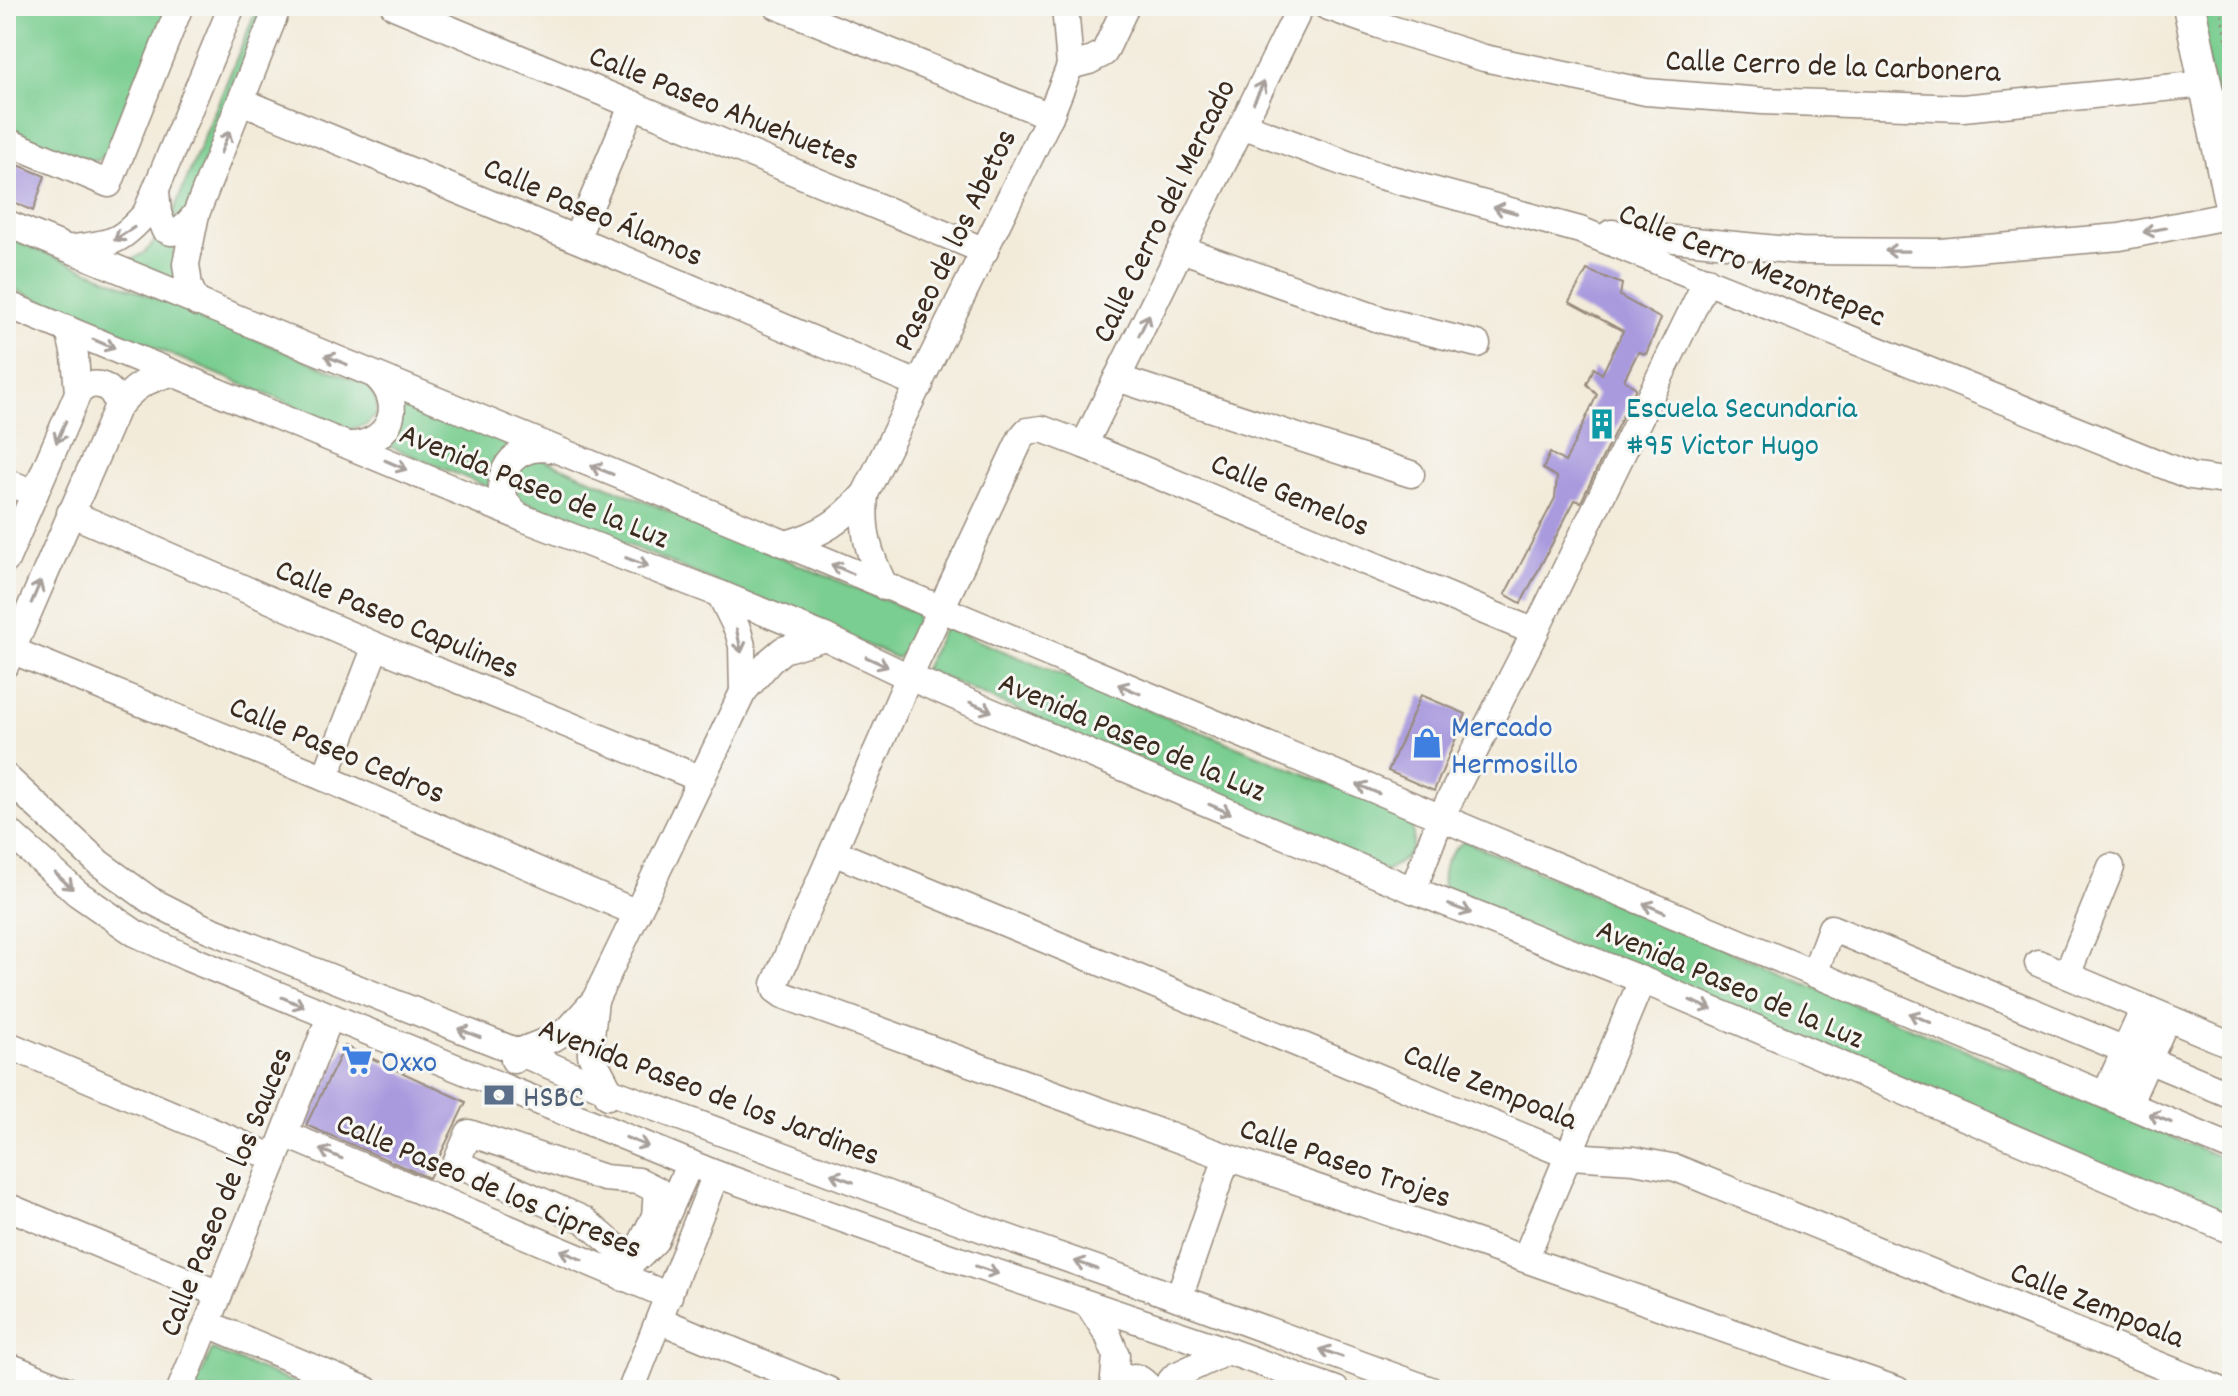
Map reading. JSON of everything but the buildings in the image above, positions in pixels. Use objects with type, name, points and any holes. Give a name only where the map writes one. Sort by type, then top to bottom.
[{"type":"main road","points":[[2189,6],[2219,76],[2232,213]]},
{"type":"street","points":[[6,141],[109,184],[180,6]]},
{"type":"street","points":[[72,249],[107,244],[129,233],[146,213],[232,6]]},
{"type":"street","points":[[197,303],[189,286],[186,264],[196,214],[278,6]]},
{"type":"street","name":"Calle Paseo Ahuehuetes","points":[[394,6],[985,251]]},
{"type":"street","points":[[777,6],[1050,116]]},
{"type":"street","name":"Paseo de los Abetos","points":[[786,544],[809,538],[834,525],[865,494],[1050,116],[1070,66],[1065,6]]},
{"type":"street","points":[[1070,66],[1104,53],[1126,6]]},
{"type":"street","name":"Calle Cerro del Mercado","points":[[1084,445],[1301,6]]},
{"type":"street","name":"Calle Cerro de la Carbonera","points":[[1326,6],[1484,58],[1646,92],[1762,101],[1963,108],[2219,76]]},
{"type":"street","name":"Calle Paseo Álamos","points":[[241,101],[920,385]]},
{"type":"street","points":[[576,239],[633,104]]},
{"type":"street","name":"Calle Cerro Mezontepec","points":[[1242,125],[1377,175],[1580,230],[2190,476],[2232,482]]},
{"type":"street","points":[[156,191],[160,223],[164,229],[181,231],[196,214]]},
{"type":"street","points":[[1580,230],[1800,251],[1940,252],[2120,237],[2232,213]]},
{"type":"street","name":"Avenida Paseo de la Luz","points":[[6,223],[786,544],[2232,1148]]},
{"type":"street","points":[[1181,249],[1382,320],[1477,344]]},
{"type":"street","points":[[1413,890],[1440,819],[1707,280]]},
{"type":"street","name":"Avenida Paseo de la Luz","points":[[6,304],[523,518],[825,637],[909,677],[1413,890],[1642,980],[2232,1231]]},
{"type":"street","points":[[6,560],[78,393],[69,330]]},
{"type":"street","points":[[9,657],[117,408],[129,392],[147,380],[172,373]]},
{"type":"street","points":[[350,445],[360,445],[378,437],[390,421],[389,392],[377,377]]},
{"type":"street","points":[[1117,378],[1411,474]]},
{"type":"street","points":[[78,393],[88,385],[102,385],[114,394],[117,408]]},
{"type":"street","name":"Calle Gemelos","points":[[940,609],[1021,438],[1027,431],[1042,429],[1535,632]]},
{"type":"street","points":[[523,518],[505,498],[504,471],[523,451],[541,447],[550,449]]},
{"type":"street","points":[[6,482],[35,493]]},
{"type":"street","name":"Paseo de los Abetos","points":[[865,494],[863,518],[866,540],[885,587]]},
{"type":"street","name":"Calle Paseo Capulines","points":[[70,513],[376,646],[701,779]]},
{"type":"street","points":[[720,594],[742,646],[743,692]]},
{"type":"street","points":[[833,852],[940,609]]},
{"type":"street","points":[[502,1088],[518,1052],[570,1028],[595,1000],[743,692],[783,650],[825,637]]},
{"type":"street","points":[[325,778],[376,646]]},
{"type":"street","name":"Calle Paseo Cedros","points":[[9,657],[325,778],[637,913]]},
{"type":"street","name":"Avenida Paseo de los Jardines","points":[[6,777],[99,863],[150,900],[201,926],[610,1091],[960,1221],[1179,1298],[1361,1378],[1431,1390]]},
{"type":"street","points":[[11,838],[77,893],[135,933],[188,958],[716,1174],[1336,1390]]},
{"type":"street","name":"Calle Paseo Trojes","points":[[833,852],[775,984],[776,990],[783,995],[1227,1157],[1525,1259],[1870,1385],[1897,1390]]},
{"type":"street","name":"Calle Zempoala","points":[[833,852],[1570,1156],[1634,1160],[1676,1168],[2220,1390]]},
{"type":"street","points":[[2067,975],[2111,867]]},
{"type":"street","points":[[1814,974],[1831,928],[2232,1095]]},
{"type":"street","points":[[2038,963],[2232,1045]]},
{"type":"street","points":[[1525,1259],[1642,980]]},
{"type":"street","points":[[595,1000],[591,1055],[610,1091],[596,1125]]},
{"type":"street","points":[[2116,1100],[2156,1013]]},
{"type":"street","name":"Calle Paseo de los Sauces","points":[[180,1390],[330,1017]]},
{"type":"street","name":"Calle Paseo de los Cipreses","points":[[6,1044],[624,1278],[664,1308],[828,1390]]},
{"type":"street","points":[[624,1278],[633,1259],[640,1244],[647,1230],[655,1216],[657,1190],[639,1181],[604,1178],[469,1133],[456,1163],[584,1220],[616,1247],[628,1251],[641,1255],[655,1241],[690,1163]]},
{"type":"street","points":[[1179,1298],[1227,1157]]},
{"type":"street","points":[[631,1390],[716,1174]]},
{"type":"street","points":[[878,1232],[893,1196]]},
{"type":"street","points":[[6,1206],[219,1294]]},
{"type":"street","points":[[947,1256],[960,1221]]},
{"type":"street","points":[[1088,1304],[1108,1335],[1116,1355],[1113,1390]]},
{"type":"street","points":[[208,1324],[366,1390]]},
{"type":"street","points":[[1163,1390],[1175,1376],[1228,1351]]},
{"type":"street","points":[[6,1365],[66,1390]]},
{"type":"street","points":[[1113,1390],[1125,1377],[1132,1376],[1144,1381],[1151,1390]]},
{"type":"path","points":[[2219,76],[2220,6]]},
{"type":"green space","points":[[6,6],[167,6],[112,144],[97,161],[80,159],[6,127]]},
{"type":"green space","points":[[258,6],[267,6],[183,220],[172,215]]},
{"type":"green space","points":[[2196,6],[2232,6],[2232,178]]},
{"type":"green space","points":[[6,237],[369,386],[376,400],[376,415],[366,425],[350,429],[6,286]]},
{"type":"green space","points":[[159,237],[174,243],[174,265],[183,286],[126,263],[145,252]]},
{"type":"green space","points":[[400,399],[516,447],[498,491],[381,443]]},
{"type":"green space","points":[[537,457],[916,613],[913,638],[897,658],[519,499],[515,486],[516,473]]},
{"type":"green space","points":[[944,627],[1410,817],[1413,836],[1411,850],[1402,861],[1385,871],[924,669]]},
{"type":"green space","points":[[1464,841],[2232,1162],[2232,1226],[1443,891],[1446,863]]},
{"type":"green space","points":[[212,1350],[312,1390],[195,1390]]},
{"type":"place","name":"Escuela Secundaria #95 Victor Hugo","points":[[1602,424]]},
{"type":"place","name":"Mercado Hermosillo","points":[[1427,743]]},
{"type":"place","name":"Oxxo","points":[[357,1060]]},
{"type":"place","name":"HSBC","points":[[499,1095]]}]
